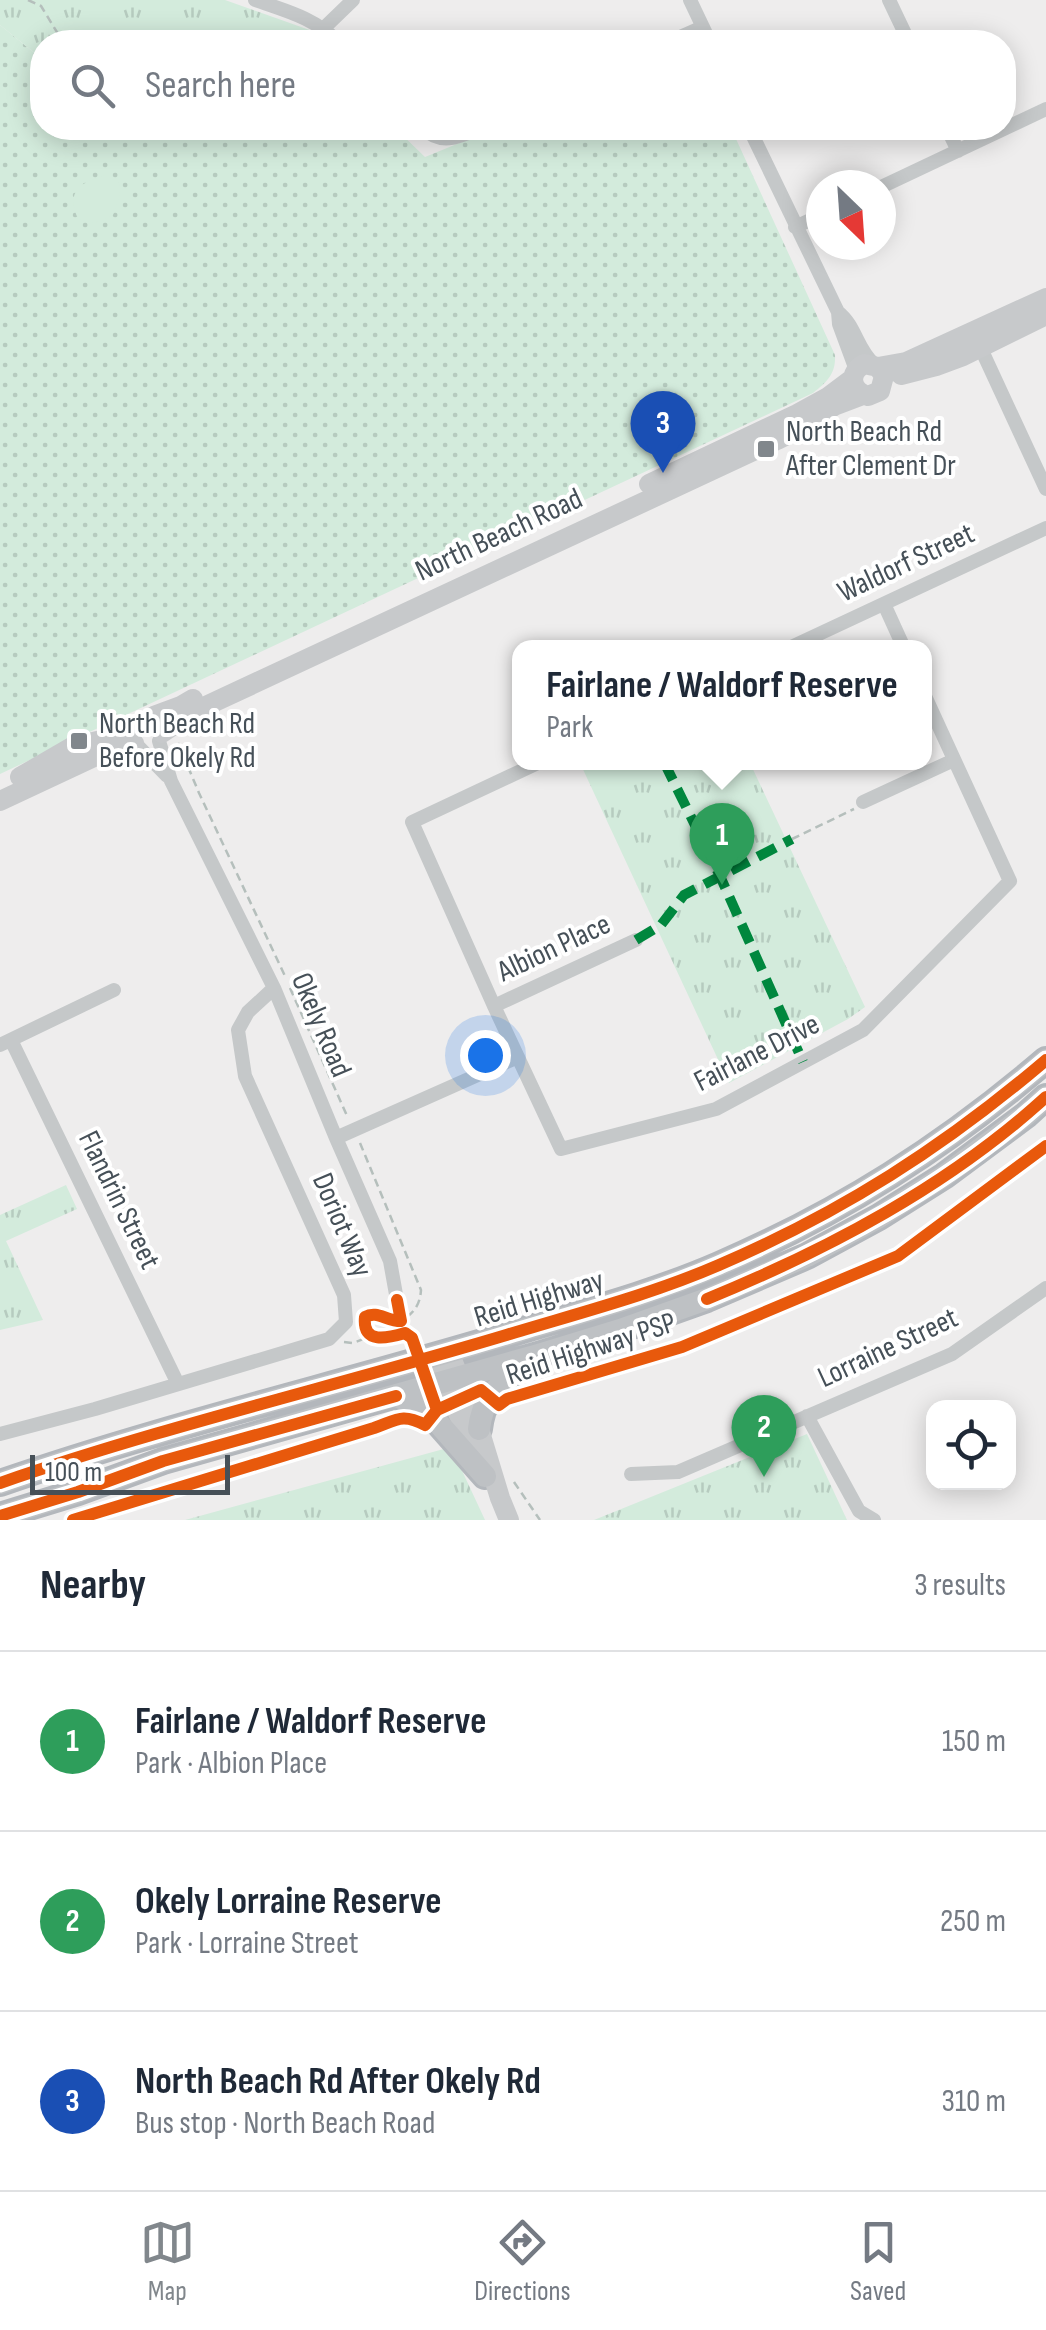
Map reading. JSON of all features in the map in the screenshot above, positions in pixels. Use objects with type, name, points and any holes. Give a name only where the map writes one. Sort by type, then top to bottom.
[{"type":"highway","name":"Reid Highway","points":[[0,1483],[655,1290],[715,1267],[788,1234],[910,1165],[975,1119],[1046,1060]]},
{"type":"highway","name":"Reid Highway","points":[[0,1516],[162,1462],[538,1355],[665,1315],[762,1277],[878,1217],[944,1176],[1046,1097]]},
{"type":"highway","points":[[479,1429],[481,1410],[488,1396],[538,1355]]},
{"type":"highway","points":[[396,1396],[419,1404],[485,1476]]},
{"type":"main road","name":"North Beach Road","points":[[977,340],[1046,298]]},
{"type":"main road","name":"North Beach Road","points":[[0,801],[94,756],[151,735],[195,710],[777,440],[834,406],[868,377],[1046,315]]},
{"type":"main road","name":"North Beach Road","points":[[0,786],[72,748],[110,738],[151,735]]},
{"type":"main road","points":[[442,1354],[485,1476],[500,1498]]},
{"type":"main road","points":[[452,1380],[479,1429],[509,1520]]},
{"type":"street","points":[[255,0],[324,28],[353,0]]},
{"type":"street","points":[[690,0],[703,28],[698,30]]},
{"type":"street","points":[[890,0],[903,30]]},
{"type":"street","points":[[1016,123],[1046,109]]},
{"type":"street","points":[[755,140],[838,312],[838,324],[868,377]]},
{"type":"street","points":[[953,140],[958,151]]},
{"type":"street","points":[[896,180],[981,140]]},
{"type":"street","points":[[796,227],[806,222]]},
{"type":"street","points":[[977,340],[1046,489]]},
{"type":"street","name":"Waldorf Street","points":[[805,640],[1046,528]]},
{"type":"street","points":[[884,604],[900,640]]},
{"type":"street","name":"Fairlane Drive","points":[[523,770],[412,822],[562,1149],[716,1109],[863,1030],[1010,881],[932,712]]},
{"type":"street","name":"Okely Road","points":[[151,735],[274,988],[390,1261],[397,1300]]},
{"type":"street","points":[[863,802],[954,760]]},
{"type":"street","name":"Albion Place","points":[[494,1006],[636,940]]},
{"type":"street","name":"Doriot Way","points":[[274,988],[248,1012],[238,1030],[245,1076],[344,1295],[346,1322],[329,1339]]},
{"type":"street","points":[[5,1042],[114,990]]},
{"type":"street","name":"Flandrin Street","points":[[5,1042],[178,1384]]},
{"type":"street","points":[[336,1138],[518,1057]]},
{"type":"street","name":"Lorraine Street","points":[[632,1474],[678,1472],[952,1354],[1046,1288]]},
{"type":"street","points":[[0,1434],[329,1339]]},
{"type":"street","points":[[807,1416],[860,1511],[874,1520]]},
{"type":"path","points":[[28,0],[42,6],[56,30]]},
{"type":"path","points":[[151,735],[198,793],[254,908],[355,1130],[421,1290],[413,1314],[387,1330],[352,1343],[329,1339]]},
{"type":"path","points":[[792,839],[847,814],[863,802]]},
{"type":"path","points":[[387,1330],[397,1300]]},
{"type":"path","points":[[512,1480],[540,1520]]},
{"type":"green space","points":[[0,0],[225,0],[310,30],[30,30],[30,49],[0,25]]},
{"type":"green space","points":[[0,25],[30,49],[30,140],[407,140],[425,157],[467,140],[736,140],[835,355],[832,372],[813,393],[0,774]]},
{"type":"green space","points":[[107,175],[119,183],[120,196],[113,215],[94,223],[78,219],[73,201],[78,189]]},
{"type":"green space","points":[[583,770],[753,770],[865,1007],[729,1083]]},
{"type":"green space","points":[[66,1185],[77,1209],[6,1241],[43,1320],[0,1330],[0,1215]]},
{"type":"green space","points":[[807,1434],[847,1520],[594,1520]]},
{"type":"green space","points":[[451,1447],[485,1520],[185,1520]]},
{"type":"marked path","points":[[668,770],[803,1062]]},
{"type":"marked path","points":[[636,940],[661,925],[684,895],[792,839]]},
{"type":"cycle path","name":"Reid Highway PSP","points":[[0,1483],[125,1443],[585,1312],[693,1276],[764,1245],[850,1200],[930,1149],[1046,1060]]},
{"type":"cycle path","points":[[707,1299],[798,1259],[886,1213],[969,1159],[1046,1097]]},
{"type":"cycle path","name":"Reid Highway PSP","points":[[73,1520],[394,1420],[411,1419],[425,1425],[437,1410],[481,1390],[499,1405],[507,1399],[682,1347],[898,1256],[1046,1146]]},
{"type":"cycle path","points":[[397,1300],[401,1321],[369,1315],[365,1317],[365,1326],[372,1336],[405,1333],[412,1338],[437,1410]]},
{"type":"cycle path","points":[[0,1516],[163,1461],[396,1396]]},
{"type":"place","name":"North Beach Rd After Clement Dr","points":[[766,449]]},
{"type":"place","name":"North Beach Rd After Okely Rd","points":[[663,473]]},
{"type":"place","name":"North Beach Rd Before Okely Rd","points":[[79,741]]},
{"type":"place","name":"Fairlane / Waldorf Reserve","points":[[722,885]]},
{"type":"place","name":"Okely Lorraine Reserve","points":[[764,1477]]}]
